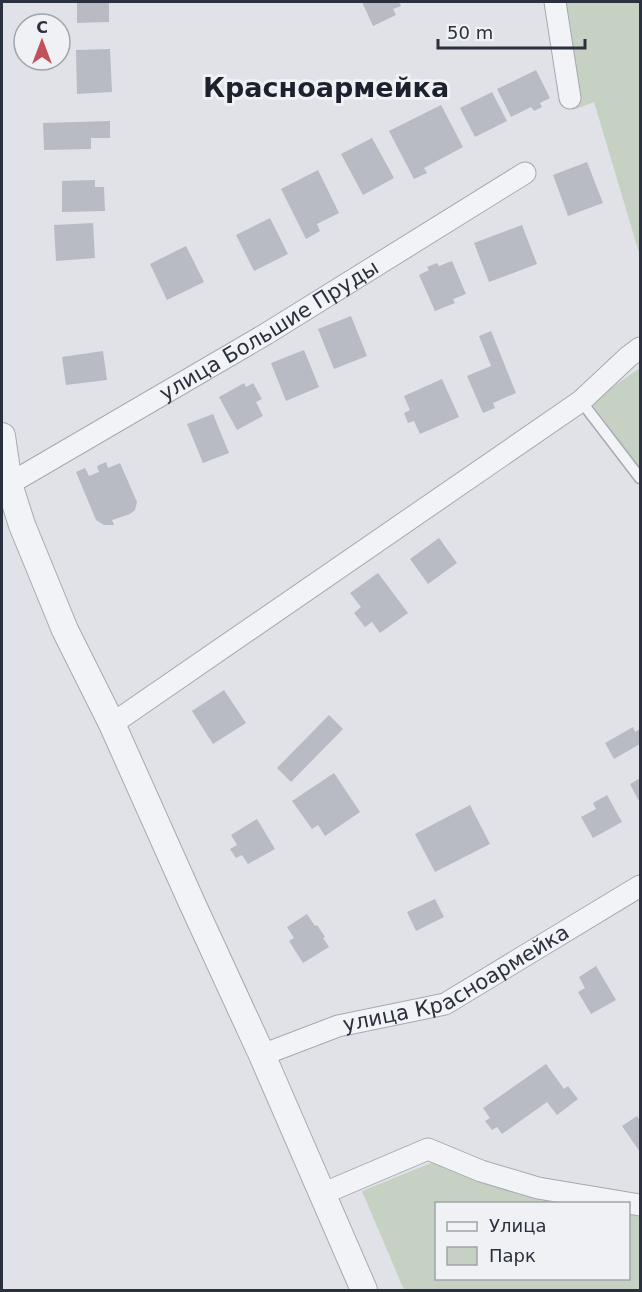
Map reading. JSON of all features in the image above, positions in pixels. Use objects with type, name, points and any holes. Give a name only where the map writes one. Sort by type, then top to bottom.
[{"type":"street","points":[[555,2],[570,98]]},
{"type":"street","name":"улица Большие Пруды","points":[[9,484],[266,334],[525,173]]},
{"type":"street","points":[[112,724],[581,400],[640,348]]},
{"type":"street","points":[[2,436],[9,484],[22,525],[65,630],[112,724],[262,1055],[364,1290]]},
{"type":"street","name":"улица Красноармейка","points":[[262,1055],[338,1026],[445,1004],[640,886]]},
{"type":"street","points":[[322,1194],[428,1149],[481,1171],[538,1188],[622,1202]]},
{"type":"lane","points":[[581,400],[640,478]]},
{"type":"green space","points":[[557,2],[640,2],[640,256],[594,102],[573,110]]},
{"type":"green space","points":[[640,368],[640,469],[591,402]]},
{"type":"green space","points":[[436,1161],[584,1202],[435,1202],[435,1280],[630,1280],[630,1210],[640,1212],[640,1290],[404,1290],[362,1191]]},
{"type":"building","points":[[77,2],[109,2],[109,22],[77,23]]},
{"type":"building","points":[[362,2],[399,2],[401,6],[393,9],[396,15],[373,26]]},
{"type":"building","points":[[110,49],[112,92],[77,94],[76,50]]},
{"type":"building","points":[[536,70],[550,98],[540,103],[542,107],[534,111],[531,107],[511,117],[497,89]]},
{"type":"building","points":[[492,92],[507,121],[475,137],[460,108]]},
{"type":"building","points":[[441,105],[463,147],[424,168],[427,173],[414,179],[389,131]]},
{"type":"building","points":[[110,121],[110,138],[91,138],[91,149],[44,150],[43,123]]},
{"type":"building","points":[[372,138],[394,178],[363,195],[341,154]]},
{"type":"building","points":[[587,162],[603,203],[568,216],[553,175]]},
{"type":"building","points":[[318,170],[339,213],[317,224],[320,231],[306,239],[281,189]]},
{"type":"building","points":[[95,180],[95,187],[104,187],[105,211],[62,212],[62,181]]},
{"type":"building","points":[[270,218],[288,254],[254,271],[236,235]]},
{"type":"building","points":[[93,223],[95,258],[56,261],[54,225]]},
{"type":"building","points":[[522,225],[537,264],[489,282],[474,243]]},
{"type":"building","points":[[186,246],[204,282],[167,300],[150,264]]},
{"type":"building","points":[[452,261],[466,294],[453,299],[455,303],[435,311],[419,275],[429,270],[427,267],[437,263],[439,266]]},
{"type":"building","points":[[351,316],[367,356],[334,369],[318,329]]},
{"type":"building","points":[[491,331],[516,393],[493,403],[495,408],[483,413],[467,376],[491,366],[479,336]]},
{"type":"building","points":[[304,350],[319,387],[286,401],[271,363]]},
{"type":"building","points":[[103,351],[107,380],[66,385],[62,357]]},
{"type":"building","points":[[442,379],[459,417],[420,434],[414,421],[408,423],[404,413],[410,410],[404,396]]},
{"type":"building","points":[[244,383],[246,387],[253,383],[262,399],[256,402],[263,416],[237,430],[219,397]]},
{"type":"building","points":[[213,414],[229,453],[203,463],[187,424]]},
{"type":"building","points":[[106,462],[108,468],[120,463],[137,502],[135,510],[130,514],[112,520],[114,525],[104,525],[96,520],[76,472],[85,468],[89,476],[99,472],[97,466]]},
{"type":"building","points":[[439,538],[457,563],[428,584],[410,559]]},
{"type":"building","points":[[378,573],[408,613],[380,633],[372,622],[365,627],[354,613],[361,607],[350,593]]},
{"type":"building","points":[[224,690],[246,723],[213,744],[192,711]]},
{"type":"building","points":[[329,715],[343,729],[291,782],[277,768]]},
{"type":"building","points":[[633,727],[635,732],[640,729],[640,744],[614,759],[605,743]]},
{"type":"building","points":[[334,773],[360,812],[325,836],[318,825],[312,829],[292,801]]},
{"type":"building","points":[[640,778],[640,803],[630,784]]},
{"type":"building","points":[[607,795],[622,822],[593,838],[581,817],[596,809],[593,803]]},
{"type":"building","points":[[470,805],[490,844],[435,872],[415,834]]},
{"type":"building","points":[[257,819],[275,849],[248,864],[242,855],[236,858],[230,849],[237,845],[231,835]]},
{"type":"building","points":[[435,899],[444,917],[416,931],[407,912]]},
{"type":"building","points":[[307,914],[325,937],[323,938],[329,947],[303,963],[289,941],[294,938],[287,927]]},
{"type":"building","points":[[596,966],[616,1000],[591,1014],[578,992],[585,988],[579,977]]},
{"type":"building","points":[[546,1064],[564,1089],[568,1086],[578,1099],[557,1115],[547,1102],[502,1134],[497,1127],[492,1130],[485,1121],[490,1118],[483,1108]]},
{"type":"building","points":[[637,1116],[640,1121],[640,1152],[622,1126]]},
{"type":"district","name":"Красноармейка","points":[[326,87]]}]
